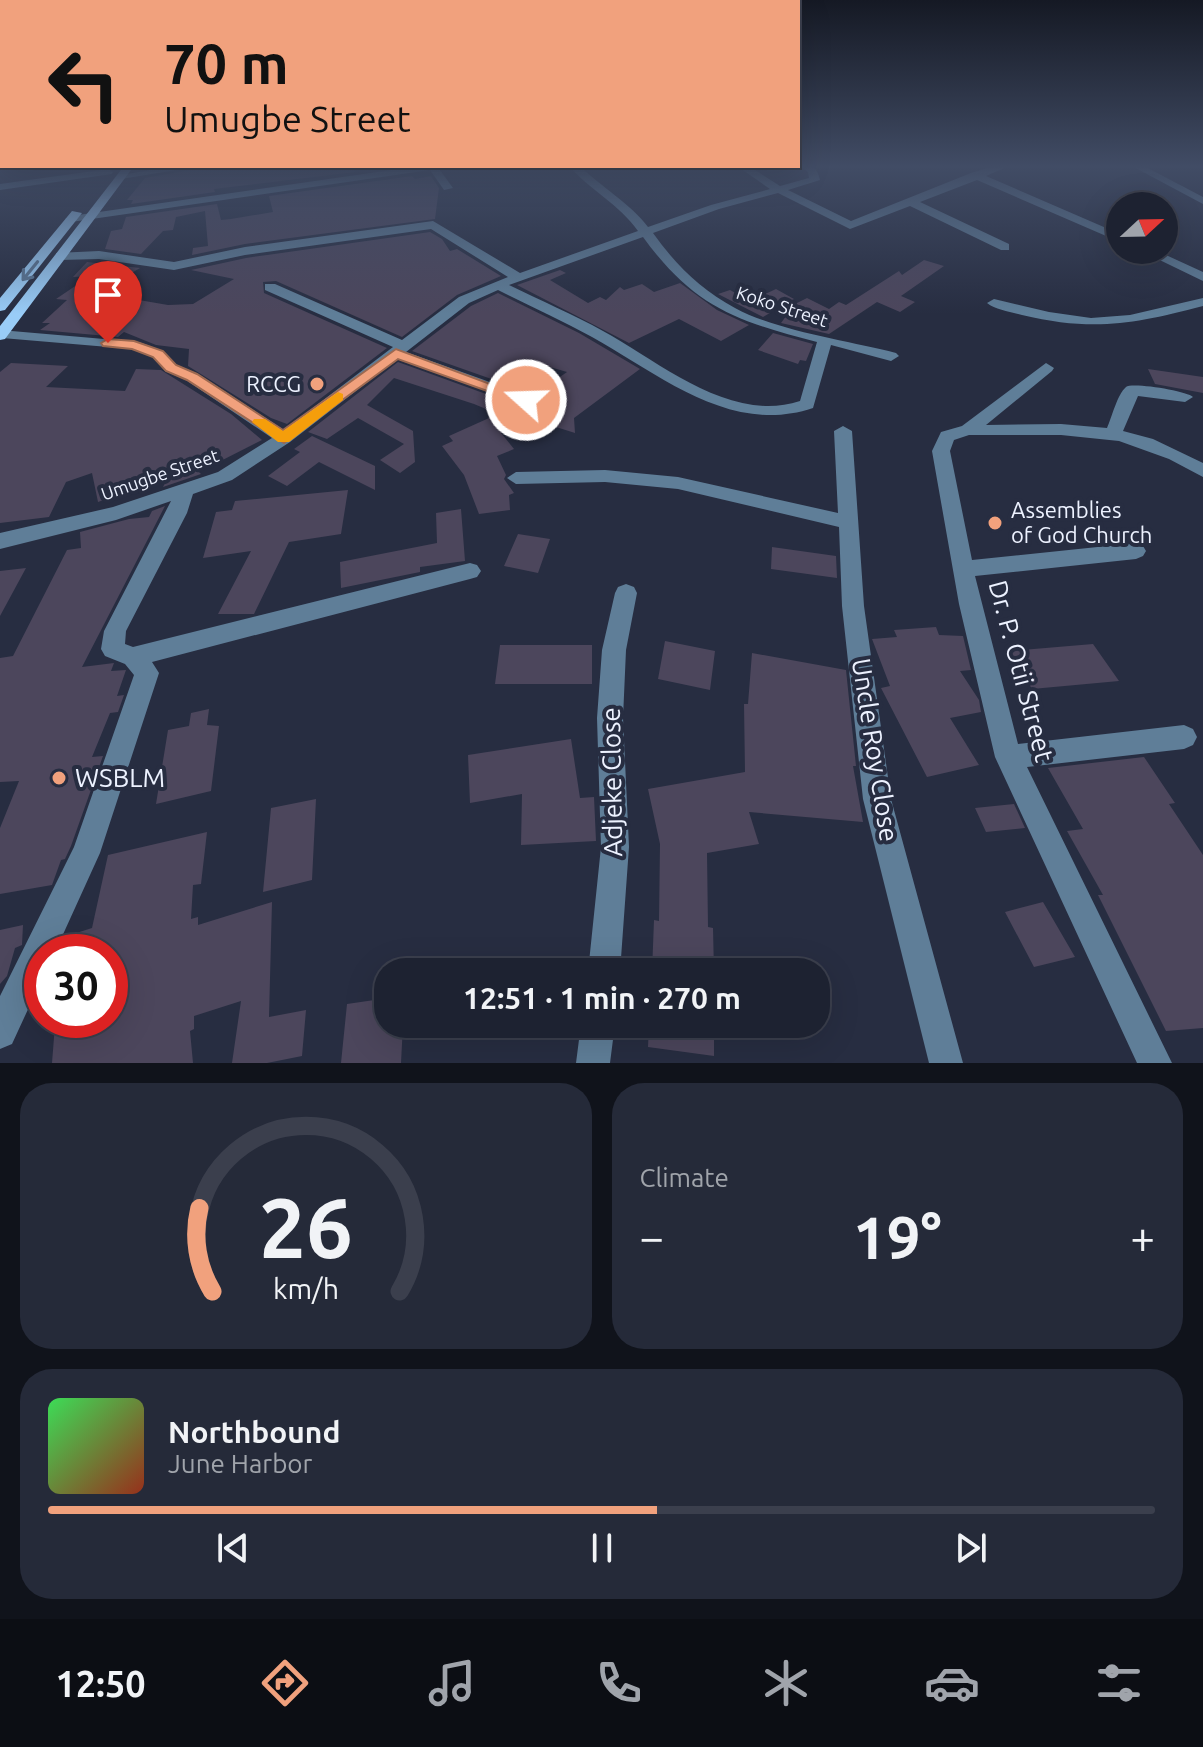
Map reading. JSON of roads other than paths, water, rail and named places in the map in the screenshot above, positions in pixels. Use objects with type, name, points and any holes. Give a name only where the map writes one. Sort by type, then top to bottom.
[{"type":"main road","points":[[0,307],[75,215]]},
{"type":"main road","points":[[1,335],[92,215]]},
{"type":"street","points":[[71,219],[117,215]]},
{"type":"street","name":"Koko Street","points":[[631,215],[666,260],[691,285],[731,312],[891,356]]},
{"type":"street","name":"Umugbe Street","points":[[0,541],[116,513],[225,476],[284,438],[464,300],[694,215]]},
{"type":"street","points":[[829,215],[850,225],[878,215]]},
{"type":"street","points":[[937,215],[1005,247]]},
{"type":"street","points":[[1066,215],[1106,232]]},
{"type":"street","points":[[60,256],[99,255],[174,266],[245,251],[433,225],[519,278]]},
{"type":"street","points":[[1175,264],[1203,277]]},
{"type":"street","points":[[498,285],[596,333],[705,397],[724,404],[788,410],[807,404],[825,340]]},
{"type":"street","points":[[270,287],[401,350],[526,400]]},
{"type":"street","points":[[994,303],[1071,319],[1103,322],[1203,302]]},
{"type":"street","points":[[1,335],[134,345],[158,354],[171,368],[192,377],[284,438]]},
{"type":"street","name":"Dr. P. Otii Street","points":[[1046,368],[968,430],[947,436],[941,451],[964,569],[1008,757],[1155,1063]]},
{"type":"street","points":[[1113,434],[1132,390],[1185,397]]},
{"type":"street","points":[[968,430],[1113,434],[1148,441],[1203,471]]},
{"type":"street","name":"Uncle Roy Close","points":[[843,431],[853,606],[877,799],[946,1063]]},
{"type":"street","points":[[516,478],[605,476],[678,483],[848,522]]},
{"type":"street","points":[[0,1032],[86,853],[147,673],[133,657],[113,649],[115,631],[177,513],[184,492]]},
{"type":"street","points":[[964,569],[1136,551]]},
{"type":"street","points":[[133,657],[470,571]]},
{"type":"street","name":"Adjeke Close","points":[[605,958],[615,847],[610,718],[614,650],[626,593]]},
{"type":"street","points":[[1008,757],[1184,737]]},
{"type":"street","points":[[593,1063],[596,1038]]},
{"type":"place","name":"RCCG","points":[[317,384]]},
{"type":"place","name":"Assemblies of God Church","points":[[995,523]]},
{"type":"place","name":"WSBLM","points":[[59,778]]}]
